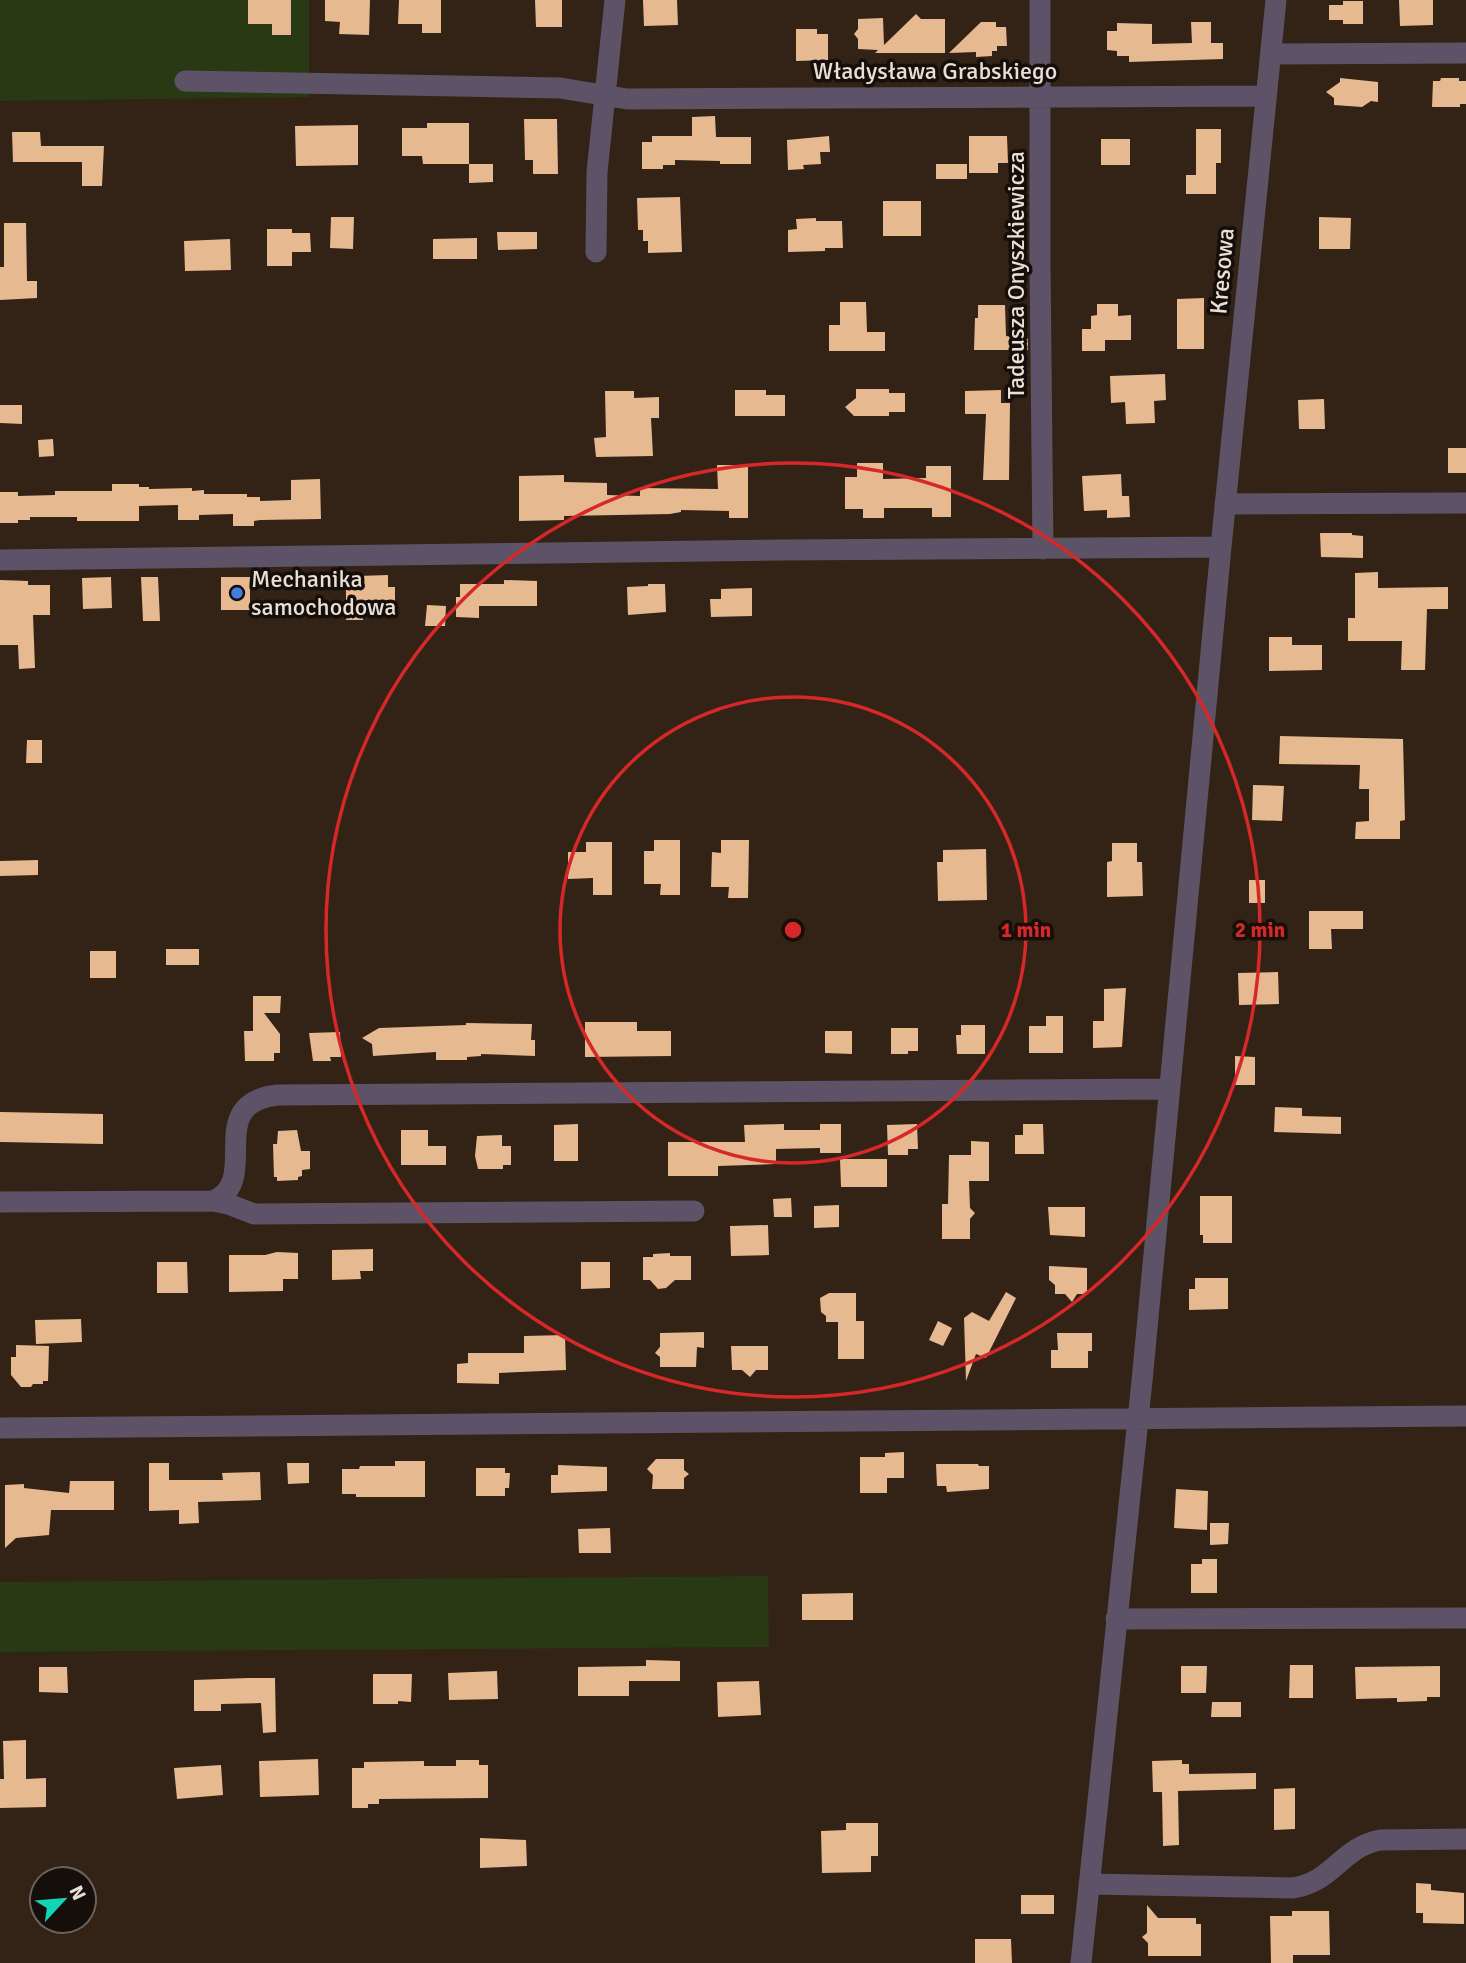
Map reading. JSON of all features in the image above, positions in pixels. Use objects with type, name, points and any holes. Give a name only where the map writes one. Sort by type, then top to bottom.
[{"type":"street","points":[[596,252],[595,198],[615,0]]},
{"type":"street","name":"Tadeusza Onyszkiewicza","points":[[1040,0],[1043,549]]},
{"type":"street","name":"Kresowa","points":[[1081,1963],[1276,0]]},
{"type":"street","points":[[1270,54],[1466,53]]},
{"type":"street","name":"Władysława Grabskiego","points":[[185,81],[560,88],[627,99],[1266,96]]},
{"type":"street","points":[[1225,503],[1466,503]]},
{"type":"street","points":[[0,560],[1221,547]]},
{"type":"street","points":[[213,1201],[225,1194],[234,1173],[236,1130],[240,1113],[258,1099],[277,1095],[1169,1089]]},
{"type":"street","points":[[0,1202],[213,1201],[254,1214],[694,1210]]},
{"type":"street","points":[[0,1428],[1466,1416]]},
{"type":"street","points":[[1116,1619],[1466,1618]]},
{"type":"street","points":[[1088,1884],[1292,1888],[1321,1879],[1350,1852],[1370,1842],[1466,1839]]},
{"type":"green space","points":[[0,0],[309,0],[309,97],[0,101]]},
{"type":"green space","points":[[768,1576],[769,1647],[0,1652],[0,1582]]},
{"type":"building","points":[[248,0],[291,0],[291,35],[272,35],[272,24],[248,24]]},
{"type":"building","points":[[325,0],[370,0],[369,35],[339,34],[340,22],[325,21]]},
{"type":"building","points":[[399,0],[441,0],[441,33],[422,33],[422,24],[398,24]]},
{"type":"building","points":[[535,0],[562,0],[562,27],[536,27]]},
{"type":"building","points":[[643,0],[677,0],[678,25],[644,26]]},
{"type":"building","points":[[1399,0],[1433,0],[1433,25],[1400,26]]},
{"type":"building","points":[[1343,1],[1363,1],[1363,24],[1343,24],[1343,20],[1329,20],[1329,5],[1343,5]]},
{"type":"building","points":[[916,14],[921,19],[945,19],[945,53],[875,53],[878,50],[858,49],[858,39],[854,34],[858,29],[858,19],[883,18],[884,45]]},
{"type":"building","points":[[981,22],[996,22],[996,27],[1006,27],[1007,46],[997,46],[997,51],[992,51],[992,56],[976,57],[976,52],[949,53]]},
{"type":"building","points":[[1191,22],[1211,22],[1211,43],[1223,43],[1223,59],[1129,62],[1129,56],[1117,56],[1117,51],[1107,50],[1107,31],[1117,31],[1117,23],[1152,24],[1152,44],[1192,43]]},
{"type":"building","points":[[796,29],[817,29],[817,34],[828,34],[828,60],[796,61]]},
{"type":"building","points":[[1340,78],[1378,82],[1378,102],[1371,101],[1362,107],[1334,105],[1334,98],[1326,92],[1340,82]]},
{"type":"building","points":[[1441,78],[1459,78],[1459,81],[1466,81],[1466,104],[1460,104],[1460,107],[1432,107],[1433,81],[1440,81]]},
{"type":"building","points":[[715,116],[716,137],[751,137],[751,164],[675,160],[675,165],[663,165],[663,169],[642,169],[642,142],[652,142],[652,136],[692,136],[692,117]]},
{"type":"building","points":[[524,119],[557,119],[558,174],[533,174],[533,160],[525,160]]},
{"type":"building","points":[[427,123],[469,123],[469,164],[423,164],[422,156],[402,156],[402,128],[427,128]]},
{"type":"building","points":[[358,125],[358,165],[296,166],[295,126]]},
{"type":"building","points":[[1196,129],[1221,129],[1221,163],[1216,163],[1216,194],[1186,194],[1186,175],[1196,175]]},
{"type":"building","points":[[12,132],[40,132],[41,146],[104,146],[102,186],[82,186],[82,162],[13,162]]},
{"type":"building","points":[[829,136],[830,152],[820,152],[821,164],[803,165],[804,169],[788,170],[787,140]]},
{"type":"building","points":[[969,136],[1007,136],[1008,163],[998,163],[998,173],[969,173]]},
{"type":"building","points":[[1101,139],[1130,139],[1130,165],[1101,165]]},
{"type":"building","points":[[469,164],[493,164],[493,182],[469,183]]},
{"type":"building","points":[[936,164],[967,164],[967,179],[936,179]]},
{"type":"building","points":[[680,197],[682,252],[648,253],[648,241],[643,241],[643,230],[638,230],[637,198]]},
{"type":"building","points":[[883,201],[921,201],[921,236],[883,236]]},
{"type":"building","points":[[331,217],[354,217],[353,249],[330,248]]},
{"type":"building","points":[[1319,217],[1351,218],[1350,249],[1319,249]]},
{"type":"building","points":[[816,218],[816,221],[842,221],[843,248],[788,252],[788,230],[797,229],[796,219]]},
{"type":"building","points":[[4,223],[26,223],[27,281],[37,281],[37,298],[0,300],[0,267],[4,267]]},
{"type":"building","points":[[267,229],[292,229],[292,233],[310,233],[311,252],[292,252],[292,266],[267,266]]},
{"type":"building","points":[[497,232],[537,232],[537,249],[498,250]]},
{"type":"building","points":[[477,238],[477,259],[433,259],[433,239]]},
{"type":"building","points":[[230,239],[231,270],[185,271],[184,241]]},
{"type":"building","points":[[1204,298],[1204,349],[1177,349],[1177,299]]},
{"type":"building","points":[[840,302],[866,302],[867,332],[885,332],[885,351],[829,351],[829,325],[840,325]]},
{"type":"building","points":[[1097,304],[1118,304],[1118,316],[1131,315],[1131,340],[1105,340],[1105,351],[1082,351],[1082,329],[1091,329],[1091,316],[1097,315]]},
{"type":"building","points":[[978,305],[1005,305],[1006,336],[1028,339],[1028,350],[974,350]]},
{"type":"building","points":[[1165,374],[1166,400],[1154,401],[1155,423],[1126,424],[1125,402],[1111,403],[1110,376]]},
{"type":"building","points":[[856,389],[889,389],[889,393],[905,393],[905,412],[889,412],[889,416],[854,416],[845,407],[856,398]]},
{"type":"building","points":[[735,390],[766,390],[766,395],[785,395],[785,416],[735,416]]},
{"type":"building","points":[[1001,390],[1001,403],[1010,403],[1009,480],[983,480],[986,414],[965,414],[965,391]]},
{"type":"building","points":[[605,391],[634,391],[634,398],[659,397],[659,418],[651,418],[653,456],[596,457],[594,438],[606,437]]},
{"type":"building","points":[[1324,399],[1325,429],[1299,429],[1298,400]]},
{"type":"building","points":[[0,405],[22,405],[22,424],[0,423]]},
{"type":"building","points":[[53,439],[54,456],[39,457],[38,440]]},
{"type":"building","points":[[1448,448],[1466,448],[1466,473],[1448,473]]},
{"type":"building","points":[[857,463],[883,463],[883,479],[926,478],[926,466],[951,466],[951,517],[932,517],[932,508],[884,508],[884,518],[863,518],[863,509],[845,509],[845,477],[857,477]]},
{"type":"building","points":[[717,465],[748,465],[748,518],[729,518],[729,511],[681,510],[670,514],[564,516],[564,520],[519,521],[519,476],[564,475],[564,482],[607,483],[607,495],[640,496],[640,488],[718,489]]},
{"type":"building","points":[[1121,474],[1122,496],[1129,496],[1130,517],[1107,518],[1107,510],[1084,511],[1082,476]]},
{"type":"building","points":[[320,479],[321,519],[260,520],[254,521],[254,526],[233,526],[233,514],[199,515],[199,520],[178,520],[178,505],[139,506],[139,521],[77,521],[77,517],[30,517],[30,520],[18,520],[18,523],[0,523],[0,492],[18,492],[18,496],[55,495],[55,491],[112,491],[112,484],[139,484],[139,487],[149,489],[192,488],[192,491],[204,490],[204,494],[247,494],[247,497],[260,497],[260,501],[291,500],[291,480]]},
{"type":"building","points":[[1320,533],[1352,533],[1363,536],[1363,558],[1321,557]]},
{"type":"building","points":[[1378,572],[1378,588],[1448,587],[1448,609],[1427,609],[1425,670],[1401,670],[1402,641],[1348,641],[1348,618],[1355,618],[1355,573]]},
{"type":"building","points":[[388,575],[388,587],[395,587],[395,605],[363,605],[363,620],[346,620],[346,585],[358,585],[358,576]]},
{"type":"building","points":[[111,577],[112,608],[83,609],[82,578]]},
{"type":"building","points":[[141,577],[158,577],[160,621],[143,621]]},
{"type":"building","points":[[221,577],[250,577],[250,610],[221,610]]},
{"type":"building","points":[[0,580],[28,581],[28,585],[50,585],[50,615],[33,615],[35,668],[19,669],[18,645],[0,645]]},
{"type":"building","points":[[504,580],[537,581],[537,606],[479,606],[479,618],[456,617],[456,597],[460,597],[460,584],[504,584]]},
{"type":"building","points":[[665,584],[666,612],[628,615],[627,587]]},
{"type":"building","points":[[752,588],[752,616],[711,617],[710,599],[721,599],[721,589]]},
{"type":"building","points":[[427,605],[446,606],[445,626],[425,626]]},
{"type":"building","points":[[1269,637],[1292,637],[1292,645],[1322,645],[1322,670],[1269,671]]},
{"type":"building","points":[[1280,736],[1403,739],[1405,820],[1400,821],[1400,839],[1355,839],[1356,822],[1369,821],[1369,789],[1359,789],[1360,765],[1279,764]]},
{"type":"building","points":[[27,740],[42,740],[42,763],[26,763]]},
{"type":"building","points":[[1253,785],[1284,786],[1282,821],[1252,820]]},
{"type":"building","points":[[654,840],[680,840],[680,895],[660,895],[661,884],[644,884],[644,851],[654,851]]},
{"type":"building","points":[[721,840],[749,840],[748,898],[728,898],[729,887],[711,887],[712,852],[721,853]]},
{"type":"building","points":[[586,842],[612,842],[612,895],[593,895],[593,878],[568,879],[568,852],[586,852]]},
{"type":"building","points":[[1112,843],[1137,843],[1137,862],[1142,862],[1143,896],[1107,897],[1107,862],[1112,861]]},
{"type":"building","points":[[986,849],[987,900],[938,901],[937,862],[943,862],[943,850]]},
{"type":"building","points":[[38,860],[38,875],[0,876],[0,861]]},
{"type":"building","points":[[1249,880],[1265,880],[1265,903],[1249,903]]},
{"type":"building","points":[[1309,911],[1363,911],[1363,929],[1331,929],[1332,949],[1309,949]]},
{"type":"building","points":[[166,949],[199,949],[199,965],[166,965]]},
{"type":"building","points":[[90,951],[116,951],[116,978],[90,978]]},
{"type":"building","points":[[1278,972],[1279,1004],[1239,1005],[1238,973]]},
{"type":"building","points":[[1126,988],[1122,1047],[1093,1048],[1093,1021],[1104,1021],[1104,989]]},
{"type":"building","points":[[253,996],[281,996],[280,1013],[264,1013],[280,1034],[280,1053],[274,1053],[274,1061],[245,1061],[244,1031],[253,1031]]},
{"type":"building","points":[[1046,1016],[1063,1016],[1063,1053],[1029,1053],[1029,1026],[1046,1026]]},
{"type":"building","points":[[585,1022],[637,1022],[637,1031],[671,1031],[671,1056],[585,1057]]},
{"type":"building","points":[[466,1023],[532,1024],[531,1040],[535,1040],[535,1056],[481,1054],[467,1057],[467,1060],[436,1060],[436,1052],[373,1056],[372,1044],[362,1038],[379,1028]]},
{"type":"building","points":[[961,1025],[985,1025],[985,1054],[957,1054],[956,1035],[961,1035]]},
{"type":"building","points":[[891,1028],[918,1028],[918,1051],[891,1054]]},
{"type":"building","points":[[825,1031],[852,1031],[852,1054],[825,1053]]},
{"type":"building","points":[[340,1032],[341,1057],[330,1057],[331,1061],[313,1061],[309,1033]]},
{"type":"building","points":[[1235,1056],[1255,1057],[1255,1085],[1235,1085]]},
{"type":"building","points":[[1275,1107],[1302,1108],[1302,1116],[1341,1117],[1341,1134],[1274,1132]]},
{"type":"building","points":[[0,1112],[103,1114],[103,1144],[0,1142]]},
{"type":"building","points":[[578,1124],[578,1161],[554,1161],[554,1125]]},
{"type":"building","points":[[784,1124],[784,1130],[820,1130],[820,1124],[841,1124],[841,1153],[820,1153],[820,1148],[776,1149],[776,1164],[718,1166],[718,1176],[668,1176],[668,1142],[745,1142],[744,1125]]},
{"type":"building","points":[[917,1124],[918,1149],[908,1149],[908,1155],[888,1155],[887,1125]]},
{"type":"building","points":[[1023,1124],[1043,1124],[1044,1154],[1015,1154],[1015,1135],[1023,1135]]},
{"type":"building","points":[[297,1130],[301,1151],[310,1151],[310,1169],[302,1170],[302,1176],[298,1177],[298,1180],[277,1181],[277,1177],[274,1177],[273,1144],[277,1144],[278,1131]]},
{"type":"building","points":[[401,1130],[428,1130],[428,1146],[446,1146],[446,1165],[401,1165]]},
{"type":"building","points":[[502,1135],[502,1146],[511,1146],[511,1165],[503,1165],[503,1169],[478,1169],[475,1156],[477,1136]]},
{"type":"building","points":[[971,1141],[989,1142],[989,1181],[969,1181],[970,1208],[975,1213],[970,1219],[970,1239],[942,1239],[942,1204],[948,1204],[949,1155],[971,1155]]},
{"type":"building","points":[[840,1159],[887,1159],[887,1187],[841,1187]]},
{"type":"building","points":[[1200,1196],[1232,1196],[1232,1243],[1203,1243],[1203,1235],[1200,1235]]},
{"type":"building","points":[[791,1198],[792,1217],[774,1217],[773,1199]]},
{"type":"building","points":[[839,1205],[839,1227],[814,1228],[814,1206]]},
{"type":"building","points":[[1048,1207],[1085,1207],[1085,1237],[1050,1235]]},
{"type":"building","points":[[768,1225],[769,1255],[731,1256],[730,1226]]},
{"type":"building","points":[[373,1249],[373,1271],[360,1271],[361,1279],[332,1280],[332,1250]]},
{"type":"building","points":[[277,1252],[298,1253],[298,1279],[283,1279],[283,1291],[229,1292],[229,1255],[265,1255]]},
{"type":"building","points":[[670,1253],[670,1256],[691,1256],[691,1280],[675,1280],[666,1288],[658,1289],[650,1280],[643,1280],[643,1257]]},
{"type":"building","points":[[157,1262],[187,1262],[188,1293],[157,1293]]},
{"type":"building","points":[[581,1262],[610,1262],[610,1288],[581,1289]]},
{"type":"building","points":[[1049,1266],[1087,1268],[1087,1294],[1077,1294],[1072,1302],[1065,1294],[1055,1294],[1055,1285],[1049,1280]]},
{"type":"building","points":[[1195,1278],[1228,1278],[1228,1309],[1189,1310],[1189,1289],[1195,1289]]},
{"type":"building","points":[[1006,1292],[1016,1298],[986,1358],[976,1354],[966,1381],[964,1318],[972,1312],[989,1321]]},
{"type":"building","points":[[829,1293],[856,1293],[856,1321],[864,1321],[864,1359],[838,1359],[838,1322],[826,1322],[826,1316],[821,1312],[820,1298]]},
{"type":"building","points":[[81,1319],[82,1342],[36,1344],[35,1320]]},
{"type":"building","points":[[938,1321],[952,1328],[943,1346],[929,1340]]},
{"type":"building","points":[[704,1332],[704,1348],[697,1347],[696,1367],[660,1367],[660,1357],[655,1353],[660,1347],[660,1333]]},
{"type":"building","points":[[1057,1333],[1092,1333],[1088,1368],[1051,1368],[1051,1350],[1058,1350]]},
{"type":"building","points":[[565,1335],[566,1370],[499,1373],[499,1384],[457,1383],[457,1364],[468,1363],[468,1353],[524,1353],[524,1336]]},
{"type":"building","points":[[16,1345],[49,1346],[48,1381],[33,1384],[31,1387],[21,1387],[11,1375],[11,1357],[16,1357]]},
{"type":"building","points":[[731,1346],[768,1346],[768,1370],[756,1370],[750,1377],[742,1370],[732,1370]]},
{"type":"building","points":[[904,1452],[904,1478],[887,1478],[887,1493],[860,1493],[860,1457],[885,1457],[885,1453]]},
{"type":"building","points":[[656,1459],[684,1459],[684,1470],[689,1474],[684,1478],[684,1489],[652,1489],[653,1475],[647,1469]]},
{"type":"building","points":[[395,1461],[425,1461],[425,1497],[356,1497],[356,1494],[342,1494],[342,1469],[395,1466]]},
{"type":"building","points":[[149,1463],[169,1463],[169,1480],[223,1480],[222,1473],[260,1472],[261,1500],[198,1502],[199,1523],[179,1524],[179,1510],[149,1511]]},
{"type":"building","points":[[287,1463],[309,1463],[309,1483],[288,1484]]},
{"type":"building","points":[[936,1464],[989,1466],[989,1489],[947,1492],[946,1486],[937,1486]]},
{"type":"building","points":[[558,1465],[607,1467],[607,1491],[551,1493],[551,1475],[558,1475]]},
{"type":"building","points":[[476,1468],[505,1468],[505,1473],[510,1473],[509,1488],[505,1488],[505,1496],[476,1496]]},
{"type":"building","points":[[70,1481],[114,1481],[114,1510],[51,1510],[49,1535],[16,1538],[5,1548],[5,1485],[24,1484],[24,1488],[69,1493]]},
{"type":"building","points":[[1176,1489],[1208,1491],[1207,1530],[1174,1528]]},
{"type":"building","points":[[1210,1523],[1229,1523],[1228,1544],[1210,1545]]},
{"type":"building","points":[[610,1528],[611,1553],[579,1553],[578,1529]]},
{"type":"building","points":[[1202,1559],[1217,1559],[1217,1593],[1191,1593],[1191,1564],[1202,1564]]},
{"type":"building","points":[[853,1593],[853,1620],[802,1620],[802,1594]]},
{"type":"building","points":[[646,1660],[680,1661],[680,1681],[629,1681],[629,1696],[578,1696],[578,1667],[646,1666]]},
{"type":"building","points":[[1290,1665],[1313,1665],[1313,1698],[1289,1698]]},
{"type":"building","points":[[1181,1666],[1207,1666],[1206,1693],[1181,1693]]},
{"type":"building","points":[[1440,1666],[1440,1697],[1427,1697],[1427,1701],[1397,1702],[1397,1698],[1356,1699],[1355,1667]]},
{"type":"building","points":[[39,1667],[67,1667],[68,1693],[39,1692]]},
{"type":"building","points":[[497,1671],[498,1699],[449,1700],[448,1673]]},
{"type":"building","points":[[373,1674],[412,1674],[411,1702],[373,1704]]},
{"type":"building","points":[[275,1678],[276,1732],[263,1733],[261,1703],[221,1704],[221,1711],[194,1711],[194,1680]]},
{"type":"building","points":[[759,1681],[761,1715],[718,1717],[717,1682]]},
{"type":"building","points":[[1212,1702],[1241,1702],[1241,1717],[1211,1717]]},
{"type":"building","points":[[26,1740],[26,1779],[46,1778],[46,1807],[0,1808],[0,1779],[4,1779],[3,1741]]},
{"type":"building","points":[[318,1759],[319,1795],[260,1797],[259,1761]]},
{"type":"building","points":[[456,1760],[479,1760],[479,1765],[488,1765],[488,1798],[379,1799],[379,1804],[368,1804],[368,1808],[352,1808],[352,1768],[364,1768],[364,1762],[424,1761],[424,1766],[456,1766]]},
{"type":"building","points":[[1182,1760],[1182,1764],[1189,1764],[1189,1774],[1256,1773],[1256,1789],[1178,1791],[1179,1845],[1163,1846],[1162,1792],[1153,1792],[1152,1761]]},
{"type":"building","points":[[221,1765],[223,1795],[177,1799],[174,1768]]},
{"type":"building","points":[[1295,1788],[1295,1829],[1274,1830],[1274,1789]]},
{"type":"building","points":[[846,1823],[878,1823],[878,1856],[871,1856],[871,1872],[822,1873],[821,1831],[846,1830]]},
{"type":"building","points":[[480,1838],[526,1840],[527,1866],[480,1868]]},
{"type":"building","points":[[1416,1883],[1431,1884],[1431,1890],[1464,1893],[1464,1924],[1423,1923],[1423,1913],[1416,1913]]},
{"type":"building","points":[[1021,1895],[1054,1895],[1054,1914],[1021,1914]]},
{"type":"building","points":[[1147,1905],[1158,1918],[1196,1918],[1196,1924],[1201,1924],[1201,1956],[1148,1956],[1148,1943],[1142,1937],[1147,1933]]},
{"type":"building","points":[[1292,1911],[1329,1911],[1330,1955],[1293,1955],[1293,1963],[1271,1963],[1270,1916],[1292,1916]]},
{"type":"building","points":[[975,1939],[1011,1939],[1012,1963],[975,1963]]},
{"type":"place","name":"Mechanika samochodowa","points":[[237,593]]}]
